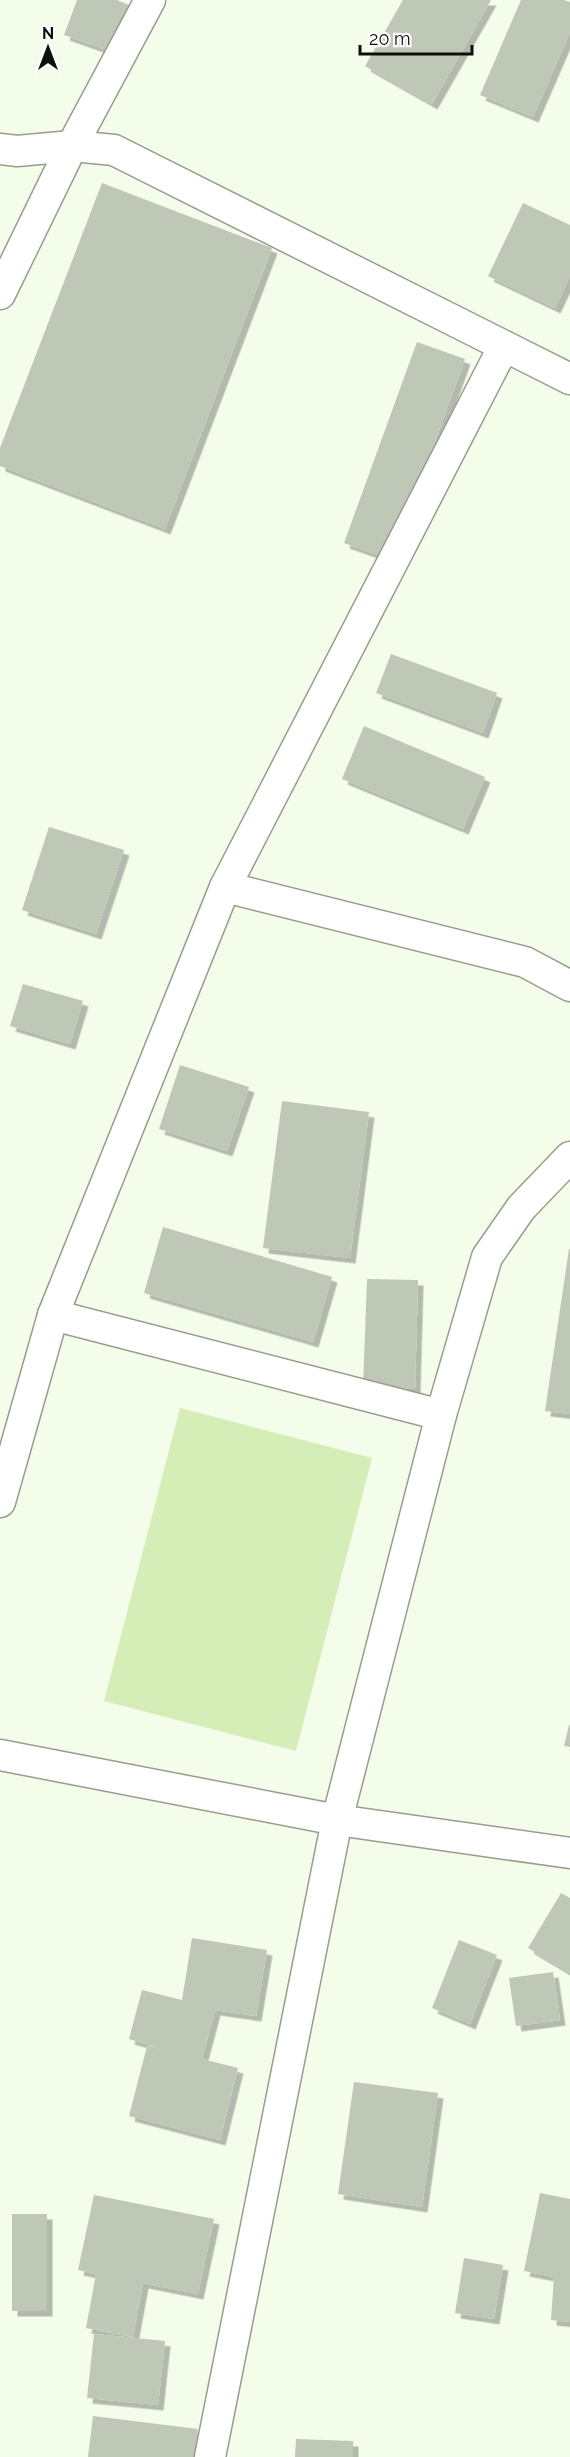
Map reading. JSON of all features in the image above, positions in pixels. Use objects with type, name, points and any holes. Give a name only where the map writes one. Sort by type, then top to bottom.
[{"type":"street","points":[[0,294],[72,146],[150,0]]},
{"type":"street","points":[[0,149],[17,151],[72,146],[114,150],[570,379]]},
{"type":"street","points":[[0,1502],[53,1315],[225,887],[504,346]]},
{"type":"street","points":[[225,887],[525,962],[570,986]]},
{"type":"street","points":[[210,2457],[337,1820],[441,1415],[487,1257],[521,1208],[570,1157]]},
{"type":"street","points":[[53,1315],[441,1415]]},
{"type":"street","points":[[0,1755],[337,1820],[570,1853]]},
{"type":"green space","points":[[180,1408],[372,1458],[296,1751],[104,1701]]},
{"type":"building","points":[[77,0],[117,0],[129,5],[112,52],[64,35]]},
{"type":"building","points":[[403,0],[491,0],[432,104],[365,66]]},
{"type":"building","points":[[521,0],[570,2],[570,32],[533,117],[480,95]]},
{"type":"building","points":[[102,183],[272,248],[165,529],[0,466],[0,448]]},
{"type":"building","points":[[523,203],[570,225],[570,276],[555,308],[488,276]]},
{"type":"building","points":[[417,342],[465,359],[392,560],[344,543]]},
{"type":"building","points":[[391,654],[497,693],[483,733],[376,693]]},
{"type":"building","points":[[364,726],[485,777],[463,829],[342,779]]},
{"type":"building","points":[[49,827],[124,850],[96,934],[22,910]]},
{"type":"building","points":[[23,984],[83,1001],[70,1044],[10,1026]]},
{"type":"building","points":[[180,1065],[249,1087],[227,1151],[159,1129]]},
{"type":"building","points":[[282,1101],[369,1112],[350,1258],[263,1248]]},
{"type":"building","points":[[163,1227],[332,1277],[313,1342],[144,1293]]},
{"type":"building","points":[[570,1249],[570,1414],[545,1411]]},
{"type":"building","points":[[367,1279],[418,1280],[415,1389],[363,1387]]},
{"type":"building","points":[[570,1725],[570,1747],[564,1746]]},
{"type":"building","points":[[561,1893],[570,1898],[570,1973],[528,1948]]},
{"type":"building","points":[[192,1938],[267,1950],[256,2016],[215,2010],[202,2059],[238,2068],[220,2140],[129,2116],[147,2046],[166,2050],[129,2039],[142,1990],[182,2000]]},
{"type":"building","points":[[459,1940],[497,1955],[470,2024],[432,2008]]},
{"type":"building","points":[[553,1972],[560,2020],[516,2026],[509,1978]]},
{"type":"building","points":[[354,2082],[438,2093],[422,2207],[338,2194]]},
{"type":"building","points":[[540,2193],[570,2199],[570,2322],[551,2320],[554,2277],[524,2271]]},
{"type":"building","points":[[94,2195],[214,2219],[198,2294],[143,2283],[133,2337],[86,2328],[96,2274],[78,2270]]},
{"type":"building","points":[[12,2214],[47,2214],[47,2311],[12,2311]]},
{"type":"building","points":[[464,2258],[503,2265],[494,2319],[455,2313]]},
{"type":"building","points":[[94,2334],[165,2341],[158,2405],[87,2398]]},
{"type":"building","points":[[93,2416],[198,2429],[194,2457],[88,2457]]},
{"type":"building","points":[[296,2439],[353,2441],[353,2457],[295,2457]]}]
